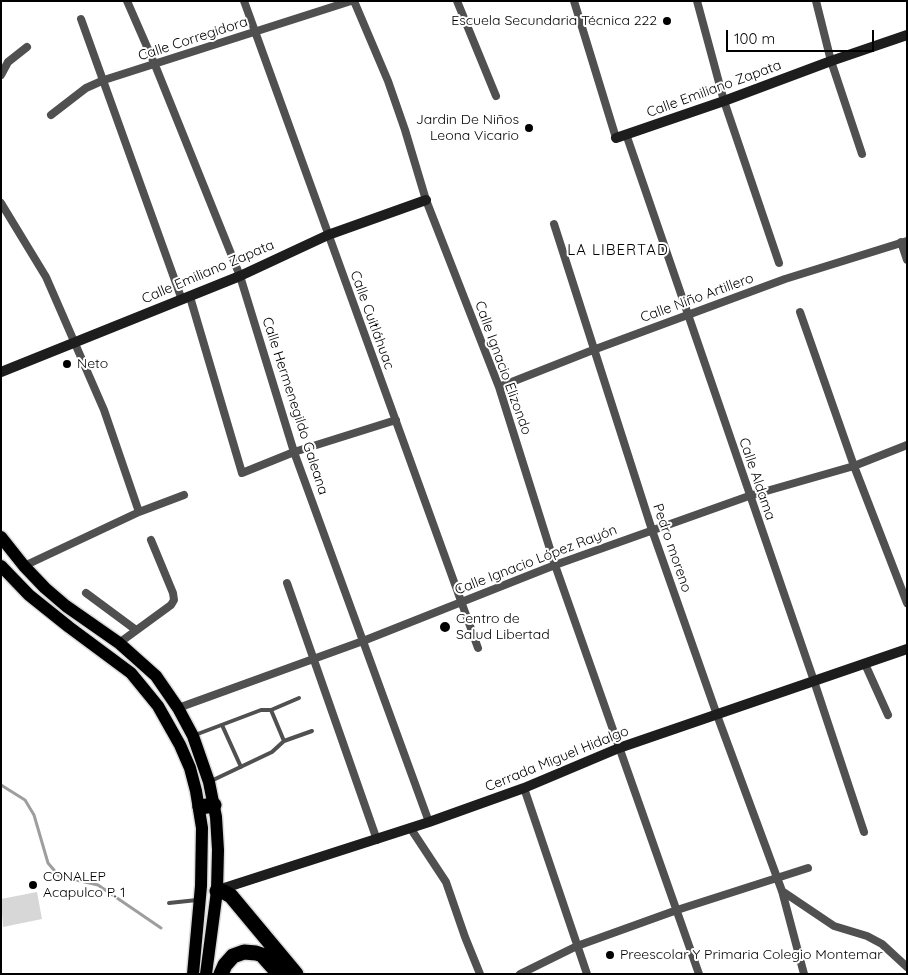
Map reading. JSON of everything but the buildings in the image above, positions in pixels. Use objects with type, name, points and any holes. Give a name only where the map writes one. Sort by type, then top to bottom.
[{"type":"highway","points":[[217,891],[231,896],[296,974]]},
{"type":"highway","points":[[221,974],[225,965],[233,956],[244,952],[262,955],[279,974]]},
{"type":"main road","points":[[1,537],[24,566],[45,588],[66,606],[119,643],[156,676],[178,708],[193,736],[209,782],[202,846],[200,899],[193,974]]},
{"type":"main road","points":[[1,566],[29,595],[124,667],[158,706],[180,745],[207,806],[218,850],[217,891],[206,974]]},
{"type":"street","name":"Calle Hermenegildo Galeana","points":[[127,1],[240,276],[294,452],[429,822]]},
{"type":"street","name":"Calle Cuitláhuac","points":[[244,1],[478,648]]},
{"type":"street","name":"Calle Corregidora","points":[[51,115],[86,88],[104,80],[352,1]]},
{"type":"street","name":"Calle Ignacio Elizondo","points":[[352,1],[388,81],[426,200],[499,387],[555,565],[699,974]]},
{"type":"street","points":[[457,1],[496,96]]},
{"type":"street","name":"Calle Aldama","points":[[574,1],[621,136],[688,314],[864,832]]},
{"type":"street","points":[[697,1],[724,101],[779,263]]},
{"type":"street","points":[[816,1],[832,61],[862,154]]},
{"type":"street","points":[[80,19],[186,298],[242,473],[294,452],[396,420]]},
{"type":"street","name":"Calle Emiliano Zapata","points":[[621,136],[907,35]]},
{"type":"street","points":[[2,69],[27,47]]},
{"type":"street","name":"Calle Emiliano Zapata","points":[[1,372],[240,276],[328,235],[426,200]]},
{"type":"street","points":[[1,203],[46,277],[104,410],[139,512]]},
{"type":"street","name":"Pedro moreno","points":[[554,224],[652,530],[717,715],[782,891],[804,974]]},
{"type":"street","points":[[904,241],[907,260]]},
{"type":"street","name":"Calle Niño Artillero","points":[[499,387],[688,314],[785,279],[904,241]]},
{"type":"street","points":[[800,312],[854,466],[907,603]]},
{"type":"street","name":"Calle Ignacio López Rayón","points":[[178,708],[652,530],[750,496],[854,466],[907,445]]},
{"type":"street","points":[[24,566],[139,512],[184,495]]},
{"type":"street","points":[[119,643],[171,605],[174,600],[151,540]]},
{"type":"street","points":[[287,582],[377,840]]},
{"type":"street","points":[[86,593],[136,630]]},
{"type":"street","name":"Cerrada Miguel Hidalgo","points":[[217,891],[410,829],[524,788],[619,748],[907,649]]},
{"type":"street","points":[[865,664],[888,715]]},
{"type":"street","points":[[524,788],[587,974]]},
{"type":"street","points":[[410,829],[446,882],[480,974]]},
{"type":"street","points":[[520,974],[577,946],[677,910],[808,868]]},
{"type":"street","points":[[782,891],[834,926],[867,936],[882,944],[907,967]]},
{"type":"lane","points":[[193,736],[260,710],[271,710],[299,698]]},
{"type":"lane","points":[[271,710],[284,741]]},
{"type":"lane","points":[[222,725],[241,767]]},
{"type":"lane","points":[[209,782],[272,752],[284,741],[312,731]]},
{"type":"lane","points":[[169,903],[200,899]]},
{"type":"shaded area","points":[[37,892],[42,919],[3,927],[1,899]]},
{"type":"waterway","points":[[1,785],[25,800],[34,815],[48,863],[59,876],[98,885],[161,928]]},
{"type":"place","name":"Escuela Secundaria Técnica 222","points":[[667,21]]},
{"type":"place","name":"Jardin De Niños Leona Vicario","points":[[529,128]]},
{"type":"place","name":"Neto","points":[[67,364]]},
{"type":"place","name":"Centro de Salud Libertad","points":[[445,627]]},
{"type":"place","name":"CONALEP Acapulco P. 1","points":[[33,885]]},
{"type":"place","name":"Preescolar Y Primaria Colegio Montemar","points":[[610,955]]},
{"type":"district","name":"LA LIBERTAD","points":[[618,250]]}]
